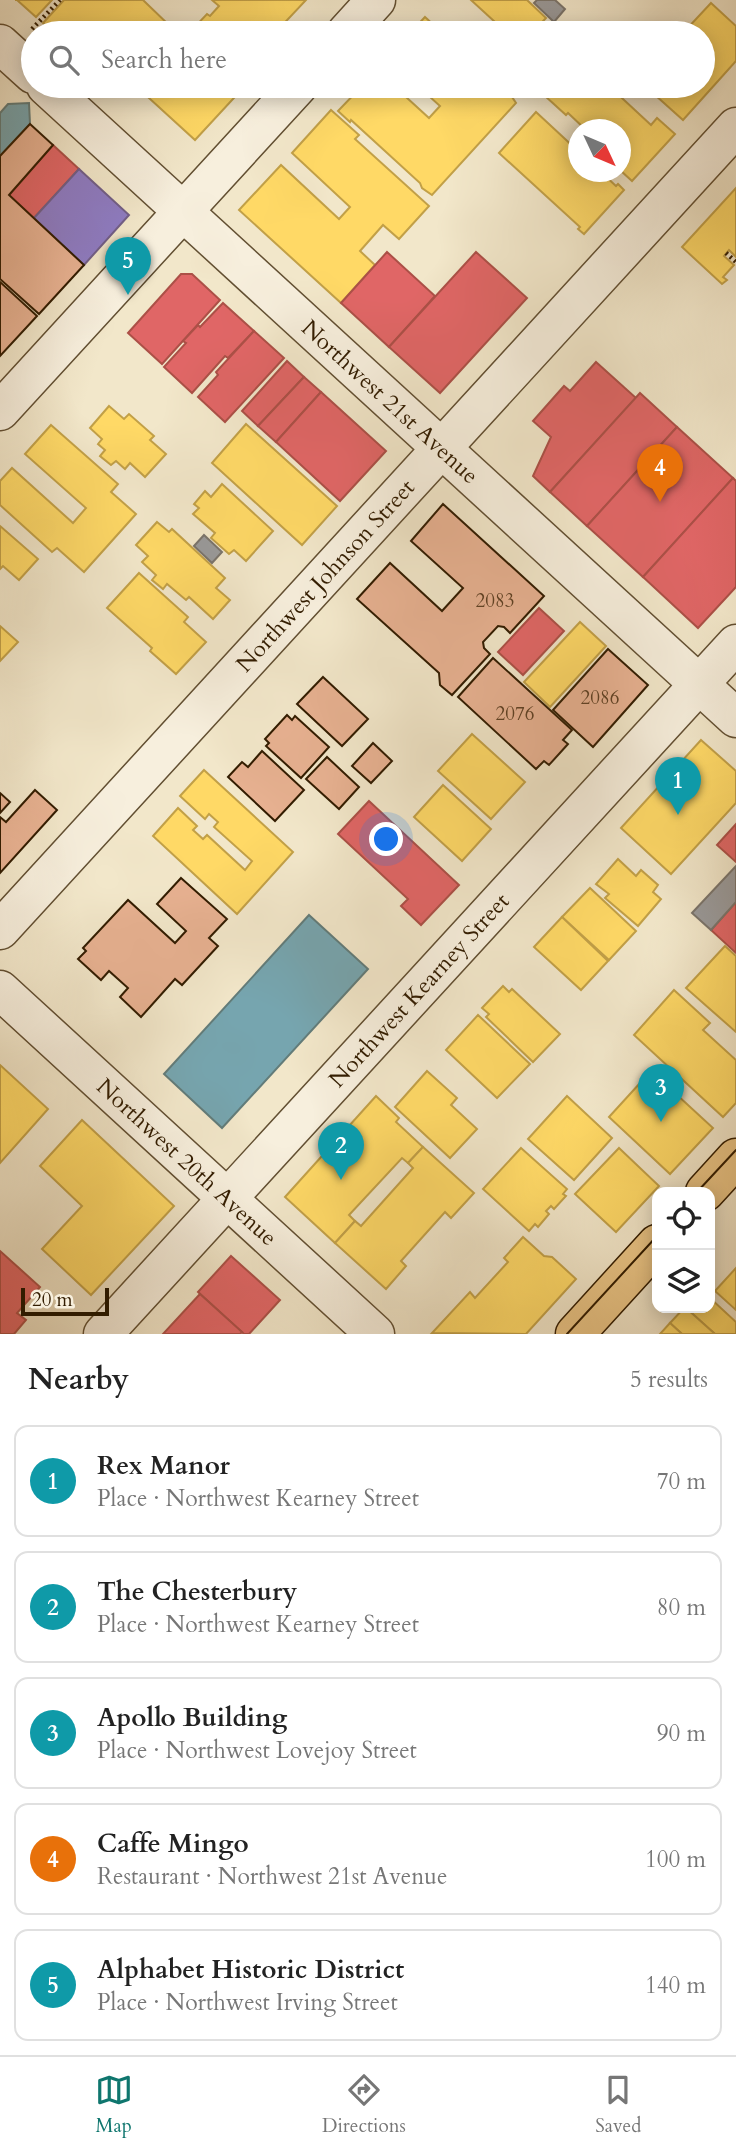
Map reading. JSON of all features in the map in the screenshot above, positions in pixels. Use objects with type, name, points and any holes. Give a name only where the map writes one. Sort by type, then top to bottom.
[{"type":"main road","points":[[710,1187],[736,1158]]},
{"type":"main road","points":[[575,1334],[652,1249]]},
{"type":"street","points":[[357,21],[376,0]]},
{"type":"street","points":[[0,44],[21,63]]},
{"type":"street","name":"Northwest 21st Avenue","points":[[59,98],[736,718]]},
{"type":"street","points":[[0,411],[287,98]]},
{"type":"street","name":"Northwest Johnson Street","points":[[0,930],[736,127]]},
{"type":"street","name":"Northwest Kearney Street","points":[[103,1334],[736,644]]},
{"type":"street","name":"Northwest 20th Avenue","points":[[0,990],[375,1334]]},
{"type":"path","points":[[726,253],[736,262]]},
{"type":"building: Homes","points":[[17,0],[52,0],[36,17]]},
{"type":"building: Homes","points":[[64,0],[143,0],[165,21],[45,21]]},
{"type":"building: Homes","points":[[212,0],[306,0],[286,21],[200,21],[207,14],[210,16],[219,6]]},
{"type":"building: Homes","points":[[471,0],[527,0],[546,18],[543,21],[494,21]]},
{"type":"building: Homes","points":[[711,3],[736,26],[736,61],[715,84],[715,21],[694,21]]},
{"type":"building: Homes","points":[[149,98],[234,98],[195,140]]},
{"type":"building: Homes","points":[[350,98],[407,98],[429,118],[440,106],[431,98],[513,98],[516,103],[432,195],[338,111]]},
{"type":"building: Homes","points":[[547,98],[622,98],[651,125],[657,118],[675,134],[632,181],[631,119],[574,119],[568,113],[566,115]]},
{"type":"building: Homes","points":[[658,98],[703,98],[683,120]]},
{"type":"building: Homes","points":[[331,110],[359,135],[355,139],[429,206],[399,239],[383,225],[360,251],[375,265],[341,303],[239,210],[281,165],[339,219],[350,207],[292,153]]},
{"type":"building: Homes","points":[[536,112],[568,142],[568,182],[612,182],[624,190],[584,234],[578,229],[580,227],[499,153]]},
{"type":"building: Homes","points":[[736,188],[736,257],[729,250],[724,256],[734,265],[723,277],[727,280],[722,284],[682,247]]},
{"type":"building: Homes","points":[[109,406],[124,419],[129,414],[154,436],[150,440],[166,454],[145,477],[130,463],[125,469],[116,461],[111,465],[100,456],[105,450],[98,444],[102,439],[90,428]]},
{"type":"building: Homes","points":[[246,424],[337,506],[302,545],[212,463]]},
{"type":"building: Homes","points":[[51,425],[118,484],[111,492],[136,514],[84,572],[57,548],[52,552],[0,505],[0,481],[12,468],[73,523],[86,508],[25,454]]},
{"type":"building: Homes","points":[[222,484],[273,531],[246,561],[234,550],[229,554],[211,538],[215,533],[193,514],[199,508],[194,504],[205,491],[211,497]]},
{"type":"building: Homes","points":[[157,522],[169,532],[172,529],[225,578],[216,588],[230,600],[213,619],[189,597],[186,600],[167,584],[163,589],[152,580],[156,575],[142,562],[148,556],[136,545]]},
{"type":"building: Homes","points":[[0,526],[38,559],[19,580],[3,566],[0,569]]},
{"type":"building: Homes","points":[[139,573],[188,617],[184,622],[206,642],[176,674],[150,651],[152,648],[107,608]]},
{"type":"building: Homes","points":[[580,622],[606,646],[550,707],[524,682]]},
{"type":"building: Homes","points":[[0,626],[18,642],[0,661]]},
{"type":"building: Homes","points":[[472,734],[525,782],[491,819],[438,771]]},
{"type":"building: Homes","points":[[701,740],[736,771],[736,803],[671,874],[621,828]]},
{"type":"building: Homes","points":[[204,770],[293,852],[237,914],[153,836],[178,808],[197,826],[193,830],[203,839],[207,835],[245,870],[252,861],[214,827],[218,822],[209,814],[205,819],[180,796]]},
{"type":"building: Homes","points":[[443,785],[491,829],[462,861],[414,817]]},
{"type":"building: Homes","points":[[618,859],[636,876],[641,870],[658,885],[653,892],[661,899],[638,926],[605,898],[609,894],[596,884]]},
{"type":"building: Homes","points":[[590,888],[636,931],[609,960],[562,917]]},
{"type":"building: Homes","points":[[562,917],[608,961],[581,990],[534,947]]},
{"type":"building: Homes","points":[[725,946],[736,956],[736,1032],[686,988]]},
{"type":"building: Homes","points":[[503,986],[509,992],[512,989],[560,1034],[533,1062],[486,1017],[489,1014],[482,1008]]},
{"type":"building: Homes","points":[[674,990],[710,1023],[703,1030],[736,1060],[736,1103],[723,1117],[634,1035]]},
{"type":"building: Homes","points":[[478,1015],[530,1064],[497,1098],[446,1050]]},
{"type":"building: Homes","points":[[0,1065],[48,1109],[0,1163]]},
{"type":"building: Homes","points":[[427,1071],[457,1098],[451,1105],[477,1129],[450,1158],[395,1107]]},
{"type":"building: Homes","points":[[651,1071],[713,1128],[670,1174],[609,1117]]},
{"type":"building: Homes","points":[[376,1096],[399,1118],[396,1122],[423,1147],[408,1163],[402,1158],[349,1215],[355,1221],[335,1243],[285,1197]]},
{"type":"building: Homes","points":[[567,1096],[612,1138],[574,1180],[528,1139]]},
{"type":"building: Homes","points":[[82,1120],[174,1206],[91,1295],[42,1249],[82,1206],[40,1166]]},
{"type":"building: Homes","points":[[423,1147],[474,1193],[451,1218],[445,1212],[401,1261],[406,1266],[386,1289],[335,1243],[355,1221],[361,1226],[413,1168],[408,1163]]},
{"type":"building: Homes","points":[[521,1148],[567,1189],[563,1194],[566,1196],[554,1209],[551,1206],[546,1211],[549,1214],[538,1227],[535,1224],[529,1231],[483,1189]]},
{"type":"building: Homes","points":[[619,1148],[659,1186],[652,1187],[652,1193],[616,1232],[575,1194]]},
{"type":"building: Homes","points":[[523,1237],[544,1256],[552,1257],[576,1279],[526,1334],[432,1333],[470,1292],[475,1298],[508,1262],[504,1258]]},
{"type":"building: Homes","points":[[736,1268],[736,1310],[715,1291]]},
{"type":"building: Homes","points":[[715,1303],[736,1322],[736,1334],[715,1334],[692,1313],[715,1313]]},
{"type":"building: Homes","points":[[679,1313],[692,1313],[715,1334],[682,1334],[670,1323]]},
{"type":"building: Homes","points":[[670,1323],[682,1334],[660,1334]]},
{"type":"building: Shops","points":[[53,145],[79,169],[34,218],[9,195]]},
{"type":"building: Shops","points":[[387,252],[435,296],[389,347],[341,303]]},
{"type":"building: Shops","points":[[476,252],[527,298],[440,393],[389,347]]},
{"type":"building: Shops","points":[[181,274],[192,274],[220,300],[162,364],[128,333]]},
{"type":"building: Shops","points":[[223,303],[254,331],[228,358],[225,356],[192,393],[164,367],[186,343],[183,341]]},
{"type":"building: Shops","points":[[254,331],[284,358],[225,422],[198,397],[218,375],[216,372]]},
{"type":"building: Shops","points":[[287,361],[304,377],[258,426],[242,411]]},
{"type":"building: Shops","points":[[596,362],[636,398],[550,492],[533,476],[551,437],[533,421],[564,386],[570,391]]},
{"type":"building: Shops","points":[[304,377],[321,392],[276,442],[258,426]]},
{"type":"building: Shops","points":[[321,392],[386,451],[340,501],[276,442]]},
{"type":"building: Shops","points":[[640,393],[677,427],[587,526],[550,492]]},
{"type":"building: Shops","points":[[677,427],[733,478],[643,577],[587,526]]},
{"type":"building: Shops","points":[[733,478],[736,481],[736,587],[698,628],[643,577]]},
{"type":"building: Shops","points":[[539,608],[564,631],[523,675],[498,652]]},
{"type":"building: Shops","points":[[369,801],[459,885],[421,925],[401,906],[408,899],[338,834]]},
{"type":"building: Shops","points":[[736,824],[736,862],[717,845]]},
{"type":"building: Shops","points":[[736,902],[736,953],[711,930]]},
{"type":"building: Shops","points":[[0,1251],[40,1287],[17,1313],[26,1320],[14,1334],[0,1334]]},
{"type":"building: Shops","points":[[231,1256],[280,1300],[249,1334],[244,1334],[198,1292]]},
{"type":"building: Shops","points":[[200,1294],[242,1332],[163,1334]]},
{"type":"building: Offices","points":[[79,169],[129,215],[84,265],[34,218]]},
{"type":"building: Public","points":[[29,103],[30,124],[0,156],[0,113],[8,104]]},
{"type":"building: Public","points":[[309,915],[368,969],[222,1128],[164,1074]]},
{"type":"building: Industry","points":[[537,0],[555,0],[565,9],[553,21],[534,3]]},
{"type":"building: Industry","points":[[204,535],[222,552],[212,563],[194,546]]},
{"type":"building: Industry","points":[[736,866],[736,902],[711,930],[692,913]]},
{"type":"building: Other","points":[[30,124],[53,145],[9,195],[84,265],[39,314],[0,279],[0,156]]},
{"type":"building: Other","points":[[0,282],[37,316],[0,356]]},
{"type":"building: Other","points":[[443,504],[544,596],[510,633],[504,627],[498,626],[483,642],[484,648],[490,654],[452,695],[440,685],[439,673],[357,599],[390,563],[442,611],[463,588],[411,541]]},
{"type":"building: Other","points":[[608,649],[648,685],[593,747],[553,710]]},
{"type":"building: Other","points":[[493,658],[572,730],[563,740],[568,744],[549,765],[544,761],[536,769],[458,697]]},
{"type":"building: Other","points":[[323,677],[368,719],[342,746],[297,704]]},
{"type":"building: Other","points":[[287,715],[292,720],[295,716],[329,747],[301,778],[266,746],[269,743],[265,739]]},
{"type":"building: Other","points":[[373,743],[392,761],[371,783],[352,766]]},
{"type":"building: Other","points":[[262,751],[304,790],[275,821],[228,777],[242,762],[248,767]]},
{"type":"building: Other","points":[[327,757],[359,787],[339,809],[306,779]]},
{"type":"building: Other","points":[[35,790],[57,810],[0,873],[0,817],[6,822]]},
{"type":"building: Other","points":[[0,793],[10,802],[0,813]]},
{"type":"building: Other","points":[[181,878],[227,919],[209,938],[218,946],[182,985],[175,979],[141,1017],[120,997],[128,988],[109,971],[101,980],[78,959],[86,951],[83,948],[128,900],[175,943],[186,931],[157,904]]},
{"type":"tram line","points":[[702,1187],[736,1150]]},
{"type":"tram line","points":[[567,1334],[652,1241]]},
{"type":"place","name":"Alphabet Historic District","points":[[128,295]]},
{"type":"place","name":"Caffe Mingo","points":[[660,502]]},
{"type":"place","name":"Rex Manor","points":[[678,815]]},
{"type":"place","name":"Apollo Building","points":[[661,1122]]},
{"type":"place","name":"The Chesterbury","points":[[341,1180]]}]
